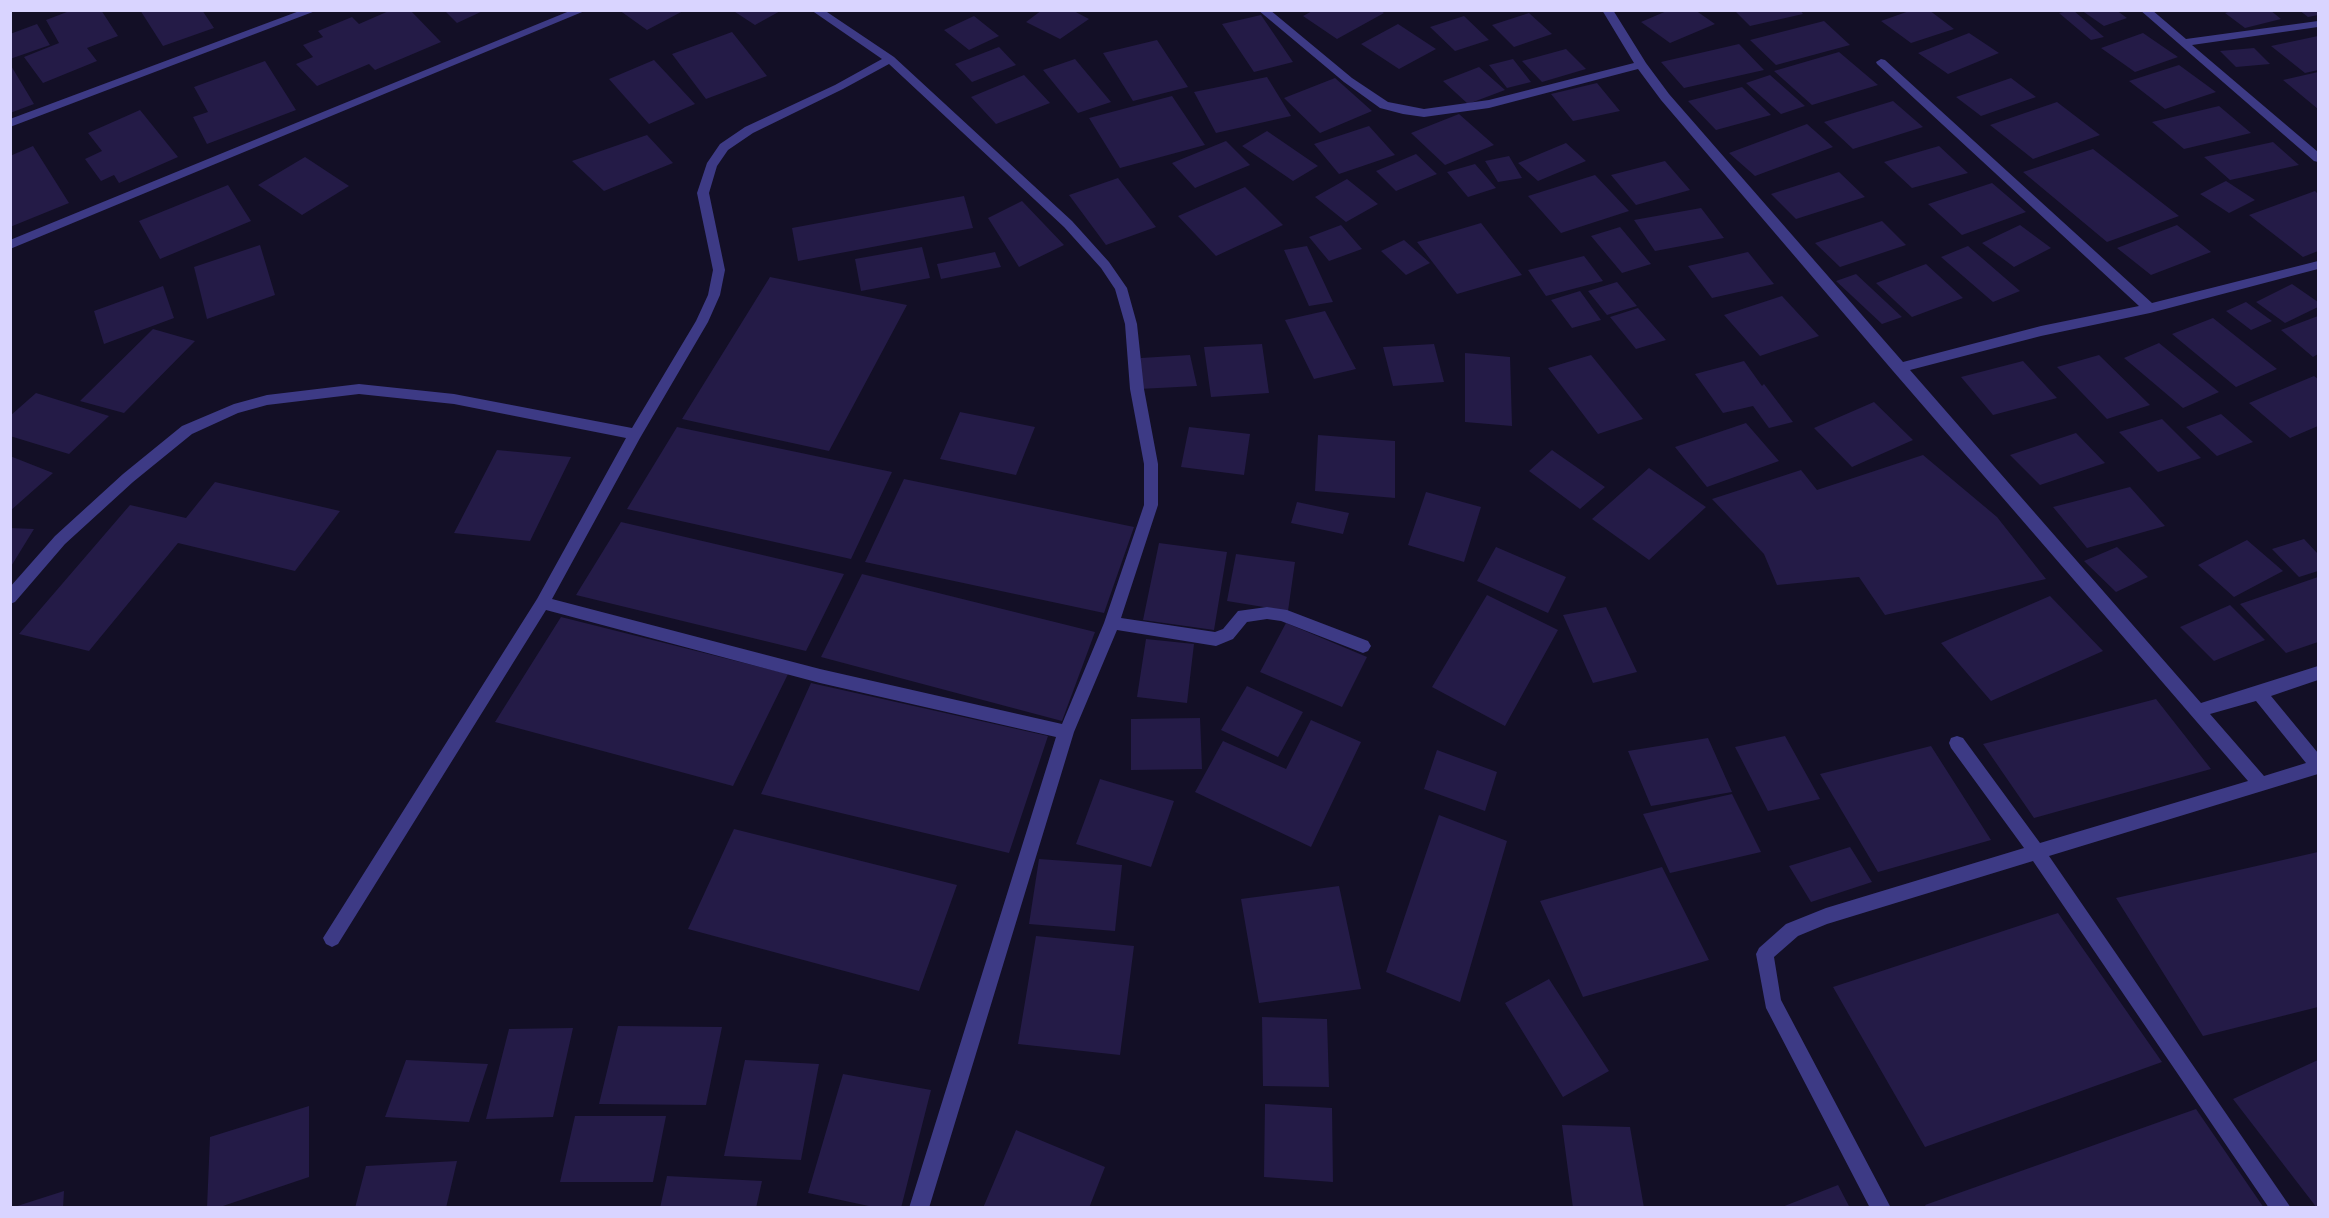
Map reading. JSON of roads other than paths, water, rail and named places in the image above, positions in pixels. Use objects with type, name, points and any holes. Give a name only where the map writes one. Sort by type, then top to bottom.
[{"type":"street","points":[[10,123],[314,10]]},
{"type":"street","points":[[10,245],[582,10]]},
{"type":"street","points":[[816,10],[890,59],[1068,224],[1105,265],[1121,288],[1131,324],[1137,389],[1151,464],[1151,505],[1112,623],[1066,732],[919,1208]]},
{"type":"street","points":[[1263,10],[1348,80],[1384,105],[1403,110],[1424,113],[1489,104],[1641,65]]},
{"type":"street","points":[[1607,10],[1641,65],[1665,97],[2261,784]]},
{"type":"street","points":[[2145,10],[2319,159]]},
{"type":"street","points":[[2183,43],[2319,24]]},
{"type":"street","points":[[332,938],[542,603],[635,434],[702,322],[714,295],[719,270],[703,193],[711,166],[724,147],[749,130],[839,87],[890,59]]},
{"type":"street","points":[[1881,62],[2150,308]]},
{"type":"street","points":[[1898,368],[2041,331],[2150,308],[2319,266]]},
{"type":"street","points":[[10,598],[60,540],[128,478],[187,430],[234,409],[267,400],[359,389],[454,399],[635,434]]},
{"type":"street","points":[[542,603],[820,676],[1066,732]]},
{"type":"street","points":[[1112,623],[1216,639],[1228,634],[1243,616],[1274,614],[1363,646]]},
{"type":"street","points":[[2197,711],[2319,673]]},
{"type":"street","points":[[1881,1208],[1772,1002],[1765,954],[1792,930],[1826,916],[2319,766],[2259,693]]},
{"type":"street","points":[[1957,742],[2036,851],[2281,1208]]}]
